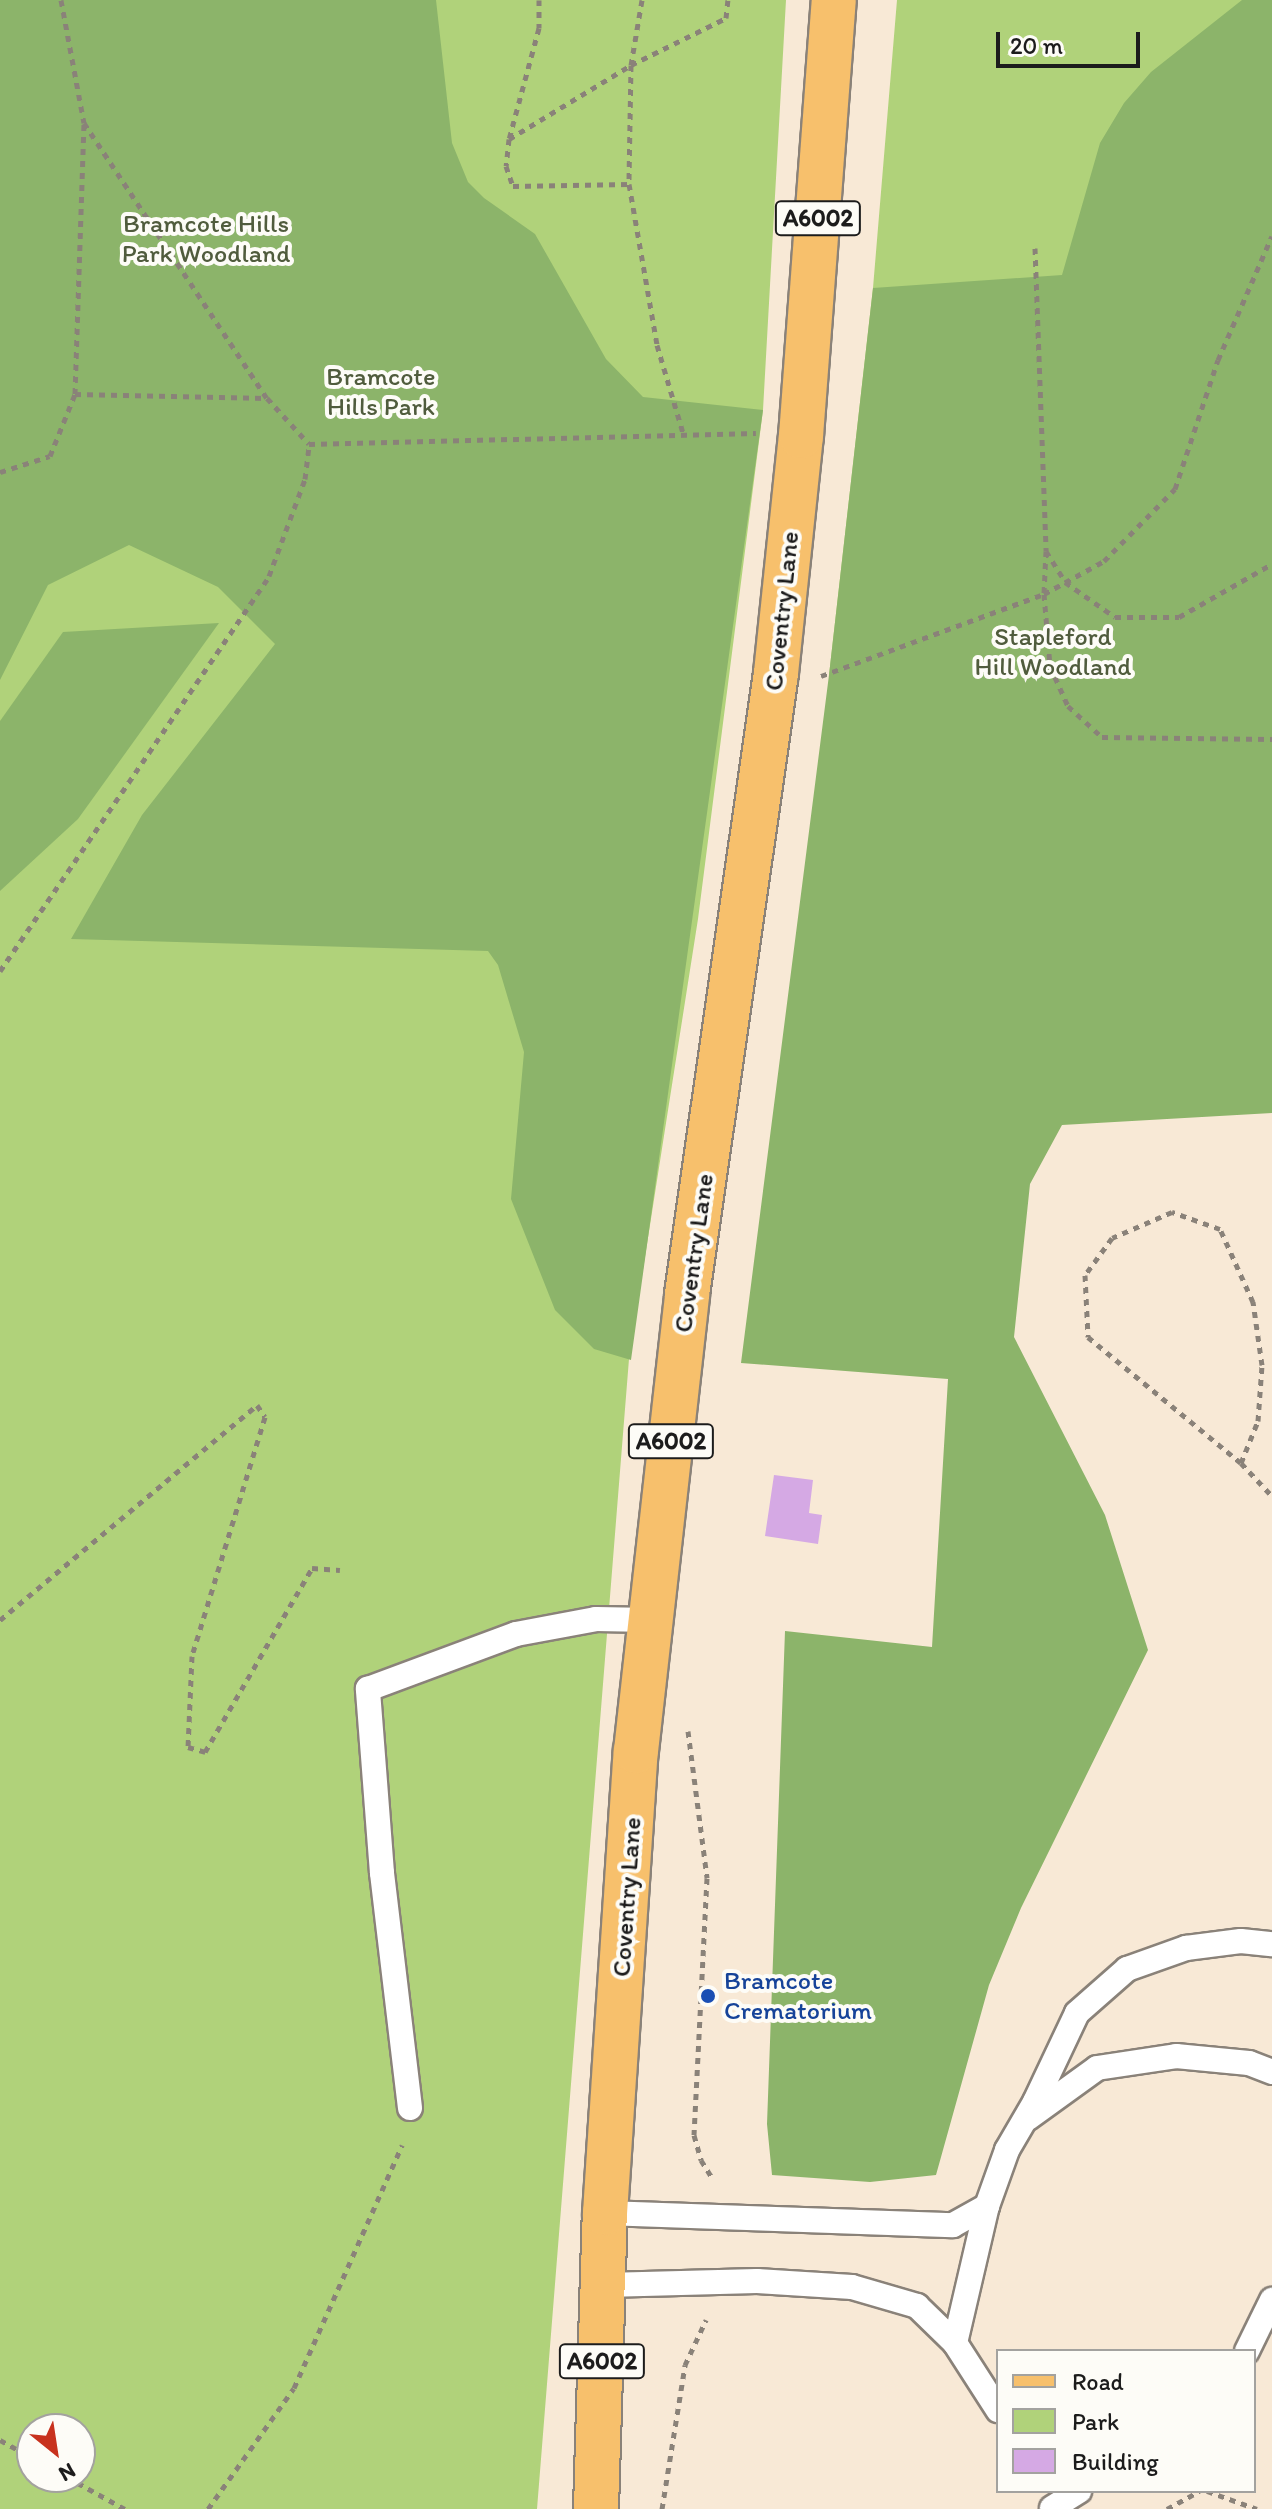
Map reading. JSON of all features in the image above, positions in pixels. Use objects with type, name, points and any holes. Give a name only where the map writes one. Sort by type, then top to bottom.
[{"type":"main road","name":"Coventry Lane","points":[[596,2509],[605,2213],[636,1751],[687,1294],[776,673],[801,436],[834,0]]},
{"type":"lane","points":[[410,2108],[382,1873],[368,1689],[516,1634],[596,1619],[651,1620]]},
{"type":"lane","points":[[955,2343],[987,2206],[1007,2150],[1077,2013],[1127,1969],[1186,1948],[1241,1941],[1272,1944]]},
{"type":"lane","points":[[1023,2121],[1097,2068],[1176,2056],[1249,2063],[1272,2072]]},
{"type":"lane","points":[[605,2213],[953,2225],[987,2206]]},
{"type":"lane","points":[[605,2285],[722,2282],[852,2287],[917,2306],[955,2343],[996,2407]]},
{"type":"lane","points":[[1248,2349],[1272,2300]]},
{"type":"lane","points":[[1052,2509],[1076,2493]]},
{"type":"path","points":[[0,472],[50,456],[75,394],[84,123],[61,0]]},
{"type":"path","points":[[539,0],[539,28],[509,139],[506,166],[513,186],[629,184]]},
{"type":"path","points":[[642,0],[631,65],[629,184],[657,345],[683,433]]},
{"type":"path","points":[[509,139],[631,65],[726,18],[728,0]]},
{"type":"path","points":[[0,971],[269,576],[305,479],[309,444],[267,398],[84,123]]},
{"type":"path","points":[[817,661],[814,677],[829,675],[1044,594],[1104,561],[1175,489],[1218,360],[1272,236]]},
{"type":"path","points":[[1035,248],[1046,551],[1044,594],[1050,666],[1068,706],[1102,737],[1272,739]]},
{"type":"path","points":[[75,394],[267,398]]},
{"type":"path","points":[[309,444],[746,433]]},
{"type":"path","points":[[1046,551],[1065,582],[1115,617],[1179,617],[1272,564]]},
{"type":"path","points":[[1241,1463],[1258,1421],[1262,1365],[1253,1302],[1220,1229],[1172,1212],[1112,1238],[1085,1275],[1088,1337],[1241,1463],[1272,1496]]},
{"type":"path","points":[[0,1620],[257,1405],[265,1417],[192,1656],[188,1747],[205,1752],[312,1568],[340,1570]]},
{"type":"path","points":[[686,1715],[707,1878],[694,2135],[701,2160],[719,2190],[719,2217]]},
{"type":"path","points":[[208,2509],[294,2388],[401,2147],[410,2108]]},
{"type":"path","points":[[662,2509],[685,2365],[722,2282]]},
{"type":"path","points":[[96,2493],[125,2509]]},
{"type":"path","points":[[1167,2509],[1195,2493]]},
{"type":"path","points":[[1213,2493],[1257,2509]]},
{"type":"green space","name":"Bramcote Hills Park Woodland","points":[[0,0],[786,0],[763,410],[698,919],[629,1359],[537,2509],[0,2509]]},
{"type":"green space","name":"Bramcote Hills Park","points":[[0,0],[436,0],[452,143],[468,182],[484,198],[535,234],[606,359],[643,397],[763,410],[631,1360],[594,1349],[555,1310],[511,1199],[524,1052],[498,965],[488,951],[71,939],[142,815],[275,644],[218,587],[129,545],[48,585],[0,680]]},
{"type":"green space","points":[[897,0],[1272,0],[829,675],[873,288]]},
{"type":"green space","name":"Stapleford Hill Woodland","points":[[1242,0],[1272,0],[1272,1113],[1062,1125],[1030,1184],[1014,1337],[1105,1515],[1148,1650],[1021,1908],[989,1985],[936,2175],[870,2182],[772,2175],[767,2124],[785,1631],[932,1647],[948,1379],[741,1363],[829,675],[873,288],[1062,275],[1100,143],[1124,103],[1151,72]]},
{"type":"green space","points":[[219,623],[78,819],[0,891],[0,721],[63,632]]},
{"type":"building","points":[[774,1475],[813,1480],[809,1513],[822,1515],[818,1544],[765,1536]]},
{"type":"place","name":"Bramcote Crematorium","points":[[708,1996]]}]
